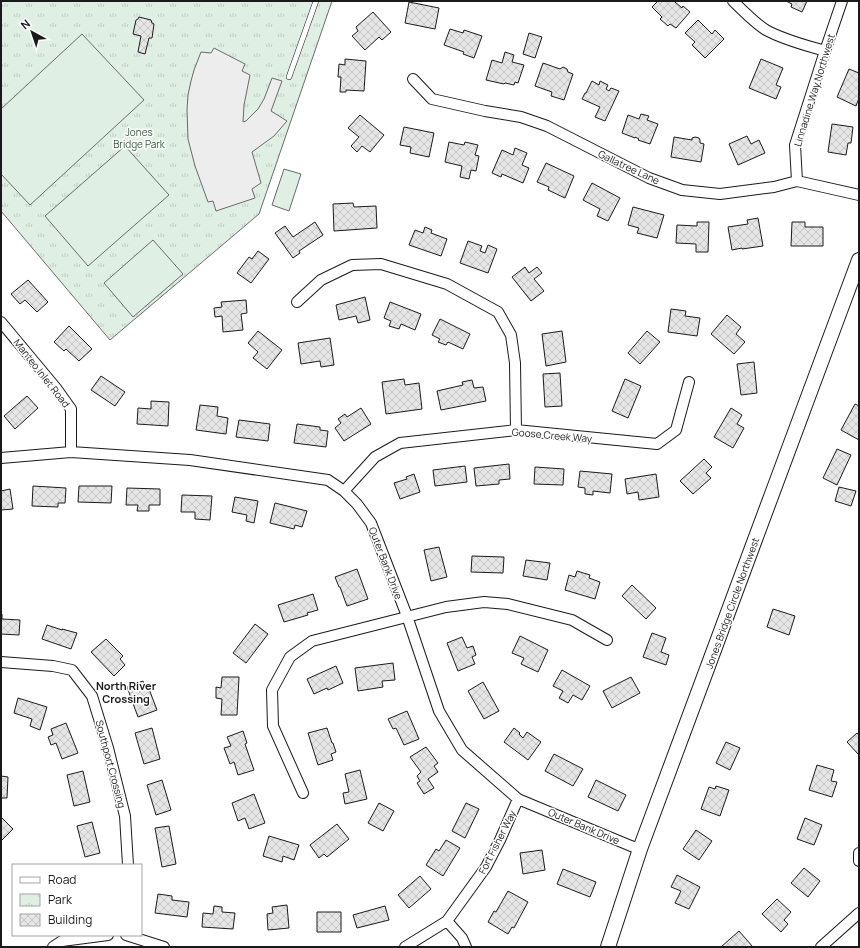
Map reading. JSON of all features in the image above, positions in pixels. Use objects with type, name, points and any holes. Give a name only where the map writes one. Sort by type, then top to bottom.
[{"type":"street","points":[[733,1],[766,29],[796,43],[825,51]]},
{"type":"street","name":"Linnadine Way Northwest","points":[[797,181],[795,145],[842,1]]},
{"type":"street","name":"Gallatree Lane","points":[[413,79],[432,99],[485,111],[521,117],[547,126],[649,178],[682,190],[720,194],[774,187],[797,181],[859,195]]},
{"type":"street","name":"Jones Bridge Circle Northwest","points":[[608,947],[640,849],[859,260]]},
{"type":"street","points":[[297,302],[321,280],[352,265],[381,264],[447,284],[498,312],[511,335],[516,363],[516,430]]},
{"type":"street","name":"Manteo Inlet Road","points":[[1,322],[56,388],[71,409],[71,452]]},
{"type":"street","name":"Goose Creek Way","points":[[344,491],[375,457],[400,443],[516,430],[658,444],[676,430],[689,382]]},
{"type":"street","name":"Outer Bank Drive","points":[[1,458],[71,452],[197,461],[328,480],[344,491],[357,504],[371,523],[407,616],[439,711],[462,750],[518,799],[640,849]]},
{"type":"street","points":[[303,793],[273,726],[272,690],[290,657],[312,640],[446,607],[484,602],[508,604],[572,620],[607,640]]},
{"type":"street","name":"Southport Crossing","points":[[1,662],[53,666],[72,670],[92,696],[108,748],[124,816],[128,864]]},
{"type":"street","name":"Fort Fisher Way","points":[[405,947],[447,921],[486,868],[518,799]]},
{"type":"street","points":[[859,853],[859,861]]},
{"type":"street","points":[[821,947],[859,913]]},
{"type":"street","points":[[447,921],[462,938],[466,947]]},
{"type":"street","points":[[53,947],[62,941],[100,936]]},
{"type":"street","points":[[129,936],[164,947]]},
{"type":"lane","points":[[289,77],[316,1]]},
{"type":"green space","name":"Jones Bridge Park","points":[[1,1],[332,1],[259,214],[110,340],[1,211]]},
{"type":"green space","points":[[82,34],[144,100],[30,205],[1,174],[1,109]]},
{"type":"green space","points":[[125,146],[169,195],[88,266],[45,216]]},
{"type":"green space","points":[[284,169],[301,174],[289,211],[272,205]]},
{"type":"green space","points":[[153,240],[183,274],[133,317],[104,283]]},
{"type":"shaded area","points":[[214,48],[245,64],[242,71],[250,75],[244,105],[243,122],[246,121],[258,109],[264,99],[272,78],[282,81],[271,111],[287,121],[274,136],[252,152],[261,183],[252,189],[255,198],[216,211],[213,201],[208,202],[195,166],[188,139],[187,110],[191,81],[201,52],[211,53]]},
{"type":"building","points":[[658,1],[676,1],[675,2],[682,8],[683,6],[690,12],[676,28],[670,24],[668,26],[660,19],[662,17],[652,7]]},
{"type":"building","points":[[786,1],[807,1],[802,12],[791,7],[792,4]]},
{"type":"building","points":[[409,2],[439,8],[435,29],[405,23]]},
{"type":"building","points":[[373,12],[391,32],[382,40],[379,37],[365,50],[352,36],[358,31],[356,27]]},
{"type":"building","points":[[139,17],[151,20],[154,24],[152,38],[149,38],[145,54],[138,52],[141,36],[133,34],[136,20]]},
{"type":"building","points":[[698,20],[712,34],[715,30],[724,39],[705,58],[692,45],[695,42],[685,33]]},
{"type":"building","points":[[450,29],[463,33],[464,30],[482,36],[474,58],[463,54],[464,52],[444,45]]},
{"type":"building","points":[[529,33],[542,37],[535,58],[523,54]]},
{"type":"building","points":[[505,52],[514,55],[512,62],[524,65],[518,83],[515,82],[514,85],[486,80],[492,60],[502,63]]},
{"type":"building","points":[[345,59],[366,61],[364,91],[346,90],[346,92],[340,92],[341,77],[338,77],[339,64],[345,65]]},
{"type":"building","points":[[761,59],[783,68],[776,85],[781,87],[776,99],[749,88]]},
{"type":"building","points":[[543,63],[560,69],[563,67],[567,69],[568,72],[573,74],[564,100],[551,96],[552,92],[535,86]]},
{"type":"building","points":[[849,69],[859,73],[859,98],[856,106],[837,97]]},
{"type":"building","points":[[592,81],[599,85],[600,81],[608,85],[606,89],[609,91],[611,88],[619,91],[605,121],[595,117],[600,107],[582,99]]},
{"type":"building","points":[[641,114],[649,116],[647,120],[658,124],[650,144],[622,133],[628,115],[639,119]]},
{"type":"building","points":[[360,115],[384,135],[370,152],[362,146],[357,152],[351,146],[359,137],[348,128]]},
{"type":"building","points":[[832,124],[853,127],[851,143],[848,143],[846,155],[828,152]]},
{"type":"building","points":[[404,127],[434,133],[429,157],[410,153],[411,147],[400,145]]},
{"type":"building","points":[[747,136],[751,144],[759,140],[765,153],[738,165],[729,144]]},
{"type":"building","points":[[674,137],[692,140],[692,138],[695,137],[699,138],[700,143],[704,144],[701,162],[671,157]]},
{"type":"building","points":[[449,142],[464,145],[465,142],[478,145],[475,155],[479,156],[476,171],[471,170],[469,179],[460,177],[462,166],[445,162]]},
{"type":"building","points":[[515,148],[527,153],[522,165],[529,168],[523,183],[502,174],[501,177],[492,173],[502,150],[513,155]]},
{"type":"building","points":[[546,163],[574,176],[565,198],[548,190],[549,187],[537,182]]},
{"type":"building","points":[[592,183],[620,198],[608,221],[597,216],[600,209],[583,200]]},
{"type":"building","points":[[353,203],[354,207],[376,206],[377,228],[334,231],[333,204]]},
{"type":"building","points":[[633,207],[664,215],[657,238],[637,233],[639,228],[628,225]]},
{"type":"building","points":[[758,218],[763,246],[732,250],[728,227],[748,224],[747,220]]},
{"type":"building","points":[[315,222],[323,235],[299,251],[300,253],[293,258],[275,233],[285,226],[293,237]]},
{"type":"building","points":[[697,222],[709,222],[708,252],[696,252],[696,244],[676,243],[677,225],[697,226]]},
{"type":"building","points":[[792,222],[805,222],[805,227],[823,227],[823,246],[791,246]]},
{"type":"building","points":[[425,227],[432,230],[431,233],[447,239],[441,256],[409,245],[415,230],[423,233]]},
{"type":"building","points":[[468,241],[482,246],[480,251],[485,253],[488,245],[497,249],[488,273],[460,263]]},
{"type":"building","points":[[258,251],[269,259],[251,283],[237,273],[249,257],[252,259]]},
{"type":"building","points":[[525,267],[529,273],[537,267],[542,273],[534,279],[544,291],[531,301],[512,277]]},
{"type":"building","points":[[28,280],[48,302],[37,312],[25,300],[20,304],[11,294]]},
{"type":"building","points":[[365,297],[370,320],[358,323],[356,316],[339,320],[336,305]]},
{"type":"building","points":[[246,300],[247,313],[241,314],[243,330],[223,332],[222,316],[215,317],[214,308],[222,307],[221,302]]},
{"type":"building","points":[[390,302],[421,314],[415,330],[401,324],[399,329],[389,326],[391,321],[384,318]]},
{"type":"building","points":[[671,309],[686,311],[685,316],[700,318],[697,336],[668,332]]},
{"type":"building","points":[[727,315],[741,327],[736,334],[745,342],[734,354],[711,334]]},
{"type":"building","points":[[440,319],[470,334],[463,349],[448,342],[446,345],[438,342],[440,339],[432,335]]},
{"type":"building","points":[[69,326],[92,349],[79,361],[66,349],[64,351],[54,342]]},
{"type":"building","points":[[258,331],[282,350],[267,369],[253,358],[258,352],[248,343]]},
{"type":"building","points":[[562,331],[566,362],[546,366],[542,334]]},
{"type":"building","points":[[647,331],[660,342],[640,364],[628,353]]},
{"type":"building","points":[[330,338],[334,365],[321,367],[320,361],[301,364],[298,343]]},
{"type":"building","points":[[754,362],[757,393],[741,395],[737,364]]},
{"type":"building","points":[[560,373],[562,406],[545,407],[543,374]]},
{"type":"building","points":[[101,376],[125,392],[115,406],[91,390]]},
{"type":"building","points":[[404,379],[405,385],[419,383],[422,409],[386,414],[382,382]]},
{"type":"building","points":[[625,379],[641,386],[628,418],[612,411]]},
{"type":"building","points":[[472,380],[474,388],[483,387],[486,401],[441,410],[437,391],[463,385],[462,382]]},
{"type":"building","points":[[27,396],[38,408],[15,429],[4,416]]},
{"type":"building","points":[[151,401],[169,402],[168,426],[137,424],[138,408],[151,409]]},
{"type":"building","points":[[855,404],[859,406],[859,440],[841,430]]},
{"type":"building","points":[[200,405],[218,407],[217,416],[228,418],[226,434],[196,430]]},
{"type":"building","points":[[361,408],[371,424],[344,441],[335,428],[341,423],[338,419],[345,414],[347,417]]},
{"type":"building","points":[[731,408],[742,415],[737,424],[744,428],[733,448],[714,437]]},
{"type":"building","points":[[239,420],[270,424],[268,441],[236,437]]},
{"type":"building","points":[[297,424],[320,427],[320,430],[328,431],[326,447],[294,443]]},
{"type":"building","points":[[837,449],[851,455],[837,485],[823,478]]},
{"type":"building","points":[[704,459],[712,467],[706,473],[711,478],[693,494],[680,481]]},
{"type":"building","points":[[509,464],[510,479],[499,480],[499,484],[476,486],[474,468]]},
{"type":"building","points":[[465,466],[467,482],[435,486],[433,470]]},
{"type":"building","points":[[535,467],[564,469],[563,485],[534,484]]},
{"type":"building","points":[[580,471],[612,474],[610,493],[593,491],[593,495],[585,494],[585,488],[578,487]]},
{"type":"building","points":[[414,474],[420,492],[400,499],[394,483],[407,479],[406,477]]},
{"type":"building","points":[[656,474],[659,497],[639,500],[638,492],[627,494],[625,479]]},
{"type":"building","points":[[33,486],[66,488],[65,503],[58,503],[58,507],[32,506]]},
{"type":"building","points":[[79,486],[112,486],[111,503],[78,502]]},
{"type":"building","points":[[839,487],[856,491],[851,506],[835,501]]},
{"type":"building","points":[[127,488],[160,489],[160,505],[149,505],[149,511],[137,511],[138,505],[126,505]]},
{"type":"building","points":[[10,489],[13,509],[1,510],[1,491]]},
{"type":"building","points":[[182,495],[212,496],[210,520],[195,519],[195,512],[181,512]]},
{"type":"building","points":[[235,497],[258,501],[254,523],[246,521],[247,515],[232,512]]},
{"type":"building","points":[[275,503],[307,511],[302,527],[295,525],[294,529],[270,523]]},
{"type":"building","points":[[439,547],[447,577],[431,581],[424,550]]},
{"type":"building","points":[[472,556],[504,557],[503,573],[471,572]]},
{"type":"building","points":[[526,560],[550,563],[547,580],[523,576]]},
{"type":"building","points":[[357,569],[368,599],[347,606],[335,577]]},
{"type":"building","points":[[577,571],[590,575],[589,578],[600,582],[595,599],[565,590],[569,575],[575,577]]},
{"type":"building","points":[[632,585],[656,608],[646,619],[622,596]]},
{"type":"building","points":[[313,594],[318,610],[307,613],[308,615],[284,622],[278,605]]},
{"type":"building","points":[[773,609],[795,616],[789,635],[767,627]]},
{"type":"building","points":[[1,614],[2,619],[20,620],[19,635],[1,634]]},
{"type":"building","points":[[255,624],[268,634],[246,663],[233,653]]},
{"type":"building","points":[[47,625],[77,633],[71,649],[42,639]]},
{"type":"building","points":[[652,633],[666,638],[661,652],[669,655],[666,665],[643,657]]},
{"type":"building","points":[[520,636],[548,650],[538,672],[521,664],[524,658],[512,653]]},
{"type":"building","points":[[462,637],[467,648],[473,646],[476,655],[472,657],[475,664],[458,671],[447,643]]},
{"type":"building","points":[[106,639],[123,656],[120,659],[125,665],[114,676],[91,652]]},
{"type":"building","points":[[393,663],[395,680],[382,681],[383,687],[358,691],[355,668]]},
{"type":"building","points":[[336,666],[343,683],[328,690],[327,688],[314,694],[307,679]]},
{"type":"building","points":[[562,670],[590,686],[582,700],[573,695],[568,703],[559,698],[563,691],[553,686]]},
{"type":"building","points":[[222,677],[239,677],[237,715],[221,715],[222,699],[216,698],[216,687],[221,688]]},
{"type":"building","points":[[631,677],[640,693],[612,708],[603,691]]},
{"type":"building","points":[[143,681],[146,690],[149,689],[157,710],[138,717],[127,687]]},
{"type":"building","points":[[483,682],[499,711],[484,719],[468,691]]},
{"type":"building","points":[[18,698],[47,707],[40,730],[30,726],[32,719],[14,713]]},
{"type":"building","points":[[407,711],[419,739],[404,745],[396,728],[393,729],[388,719]]},
{"type":"building","points":[[66,723],[78,753],[62,759],[56,743],[51,745],[48,737],[53,735],[51,729]]},
{"type":"building","points":[[152,728],[160,759],[144,764],[135,733]]},
{"type":"building","points":[[327,728],[336,752],[331,754],[333,760],[318,765],[308,733]]},
{"type":"building","points":[[514,728],[523,738],[527,732],[541,742],[528,760],[504,742]]},
{"type":"building","points":[[243,731],[247,743],[245,744],[254,770],[238,775],[234,762],[230,764],[224,748],[231,746],[227,737]]},
{"type":"building","points":[[857,733],[859,735],[859,755],[847,742]]},
{"type":"building","points":[[726,742],[740,748],[730,770],[716,763]]},
{"type":"building","points":[[426,747],[438,763],[434,766],[438,772],[428,779],[434,788],[424,794],[417,783],[420,781],[417,776],[421,772],[410,757]]},
{"type":"building","points":[[554,754],[583,769],[573,786],[545,771]]},
{"type":"building","points":[[817,765],[834,770],[831,781],[837,782],[832,797],[809,790]]},
{"type":"building","points":[[360,770],[367,799],[345,804],[343,793],[349,792],[345,774]]},
{"type":"building","points":[[83,771],[90,802],[74,806],[67,775]]},
{"type":"building","points":[[1,776],[8,777],[7,798],[1,798]]},
{"type":"building","points":[[162,780],[171,810],[156,815],[147,785]]},
{"type":"building","points":[[596,780],[626,795],[618,811],[588,797]]},
{"type":"building","points":[[716,786],[729,790],[720,816],[701,809],[709,787],[715,789]]},
{"type":"building","points":[[254,794],[265,823],[249,829],[245,818],[238,821],[232,803]]},
{"type":"building","points":[[379,803],[394,811],[383,831],[368,823]]},
{"type":"building","points":[[466,803],[479,809],[465,838],[452,831]]},
{"type":"building","points":[[1,817],[13,829],[1,841]]},
{"type":"building","points":[[805,818],[822,825],[814,845],[797,839]]},
{"type":"building","points":[[92,822],[100,853],[85,857],[77,826]]},
{"type":"building","points":[[337,824],[349,839],[327,857],[324,854],[319,858],[310,845]]},
{"type":"building","points":[[169,826],[176,864],[162,867],[155,828]]},
{"type":"building","points":[[696,830],[712,841],[699,860],[683,849]]},
{"type":"building","points":[[269,836],[299,845],[294,860],[283,856],[282,862],[263,856]]},
{"type":"building","points":[[446,840],[460,848],[443,876],[426,865],[436,849],[439,851]]},
{"type":"building","points":[[542,850],[545,870],[523,874],[520,853]]},
{"type":"building","points":[[804,868],[820,881],[808,897],[791,883]]},
{"type":"building","points":[[563,869],[596,882],[590,897],[557,884]]},
{"type":"building","points":[[677,875],[700,887],[689,909],[675,903],[681,891],[671,887]]},
{"type":"building","points":[[420,876],[431,889],[409,908],[398,895]]},
{"type":"building","points":[[508,891],[528,902],[514,928],[512,927],[508,934],[488,922],[494,911],[496,912]]},
{"type":"building","points":[[158,894],[172,896],[172,900],[189,902],[187,917],[155,913]]},
{"type":"building","points":[[777,899],[791,912],[784,920],[788,924],[781,932],[762,914]]},
{"type":"building","points":[[287,905],[289,928],[268,930],[267,914],[273,913],[272,907]]},
{"type":"building","points":[[214,906],[222,907],[222,912],[235,913],[233,929],[202,927],[203,913],[213,914]]},
{"type":"building","points":[[385,906],[389,920],[357,928],[353,915]]},
{"type":"building","points":[[317,912],[341,912],[341,932],[317,932]]},
{"type":"building","points":[[739,931],[753,947],[721,947]]},
{"type":"district","name":"North River Crossing","points":[[126,691]]}]
